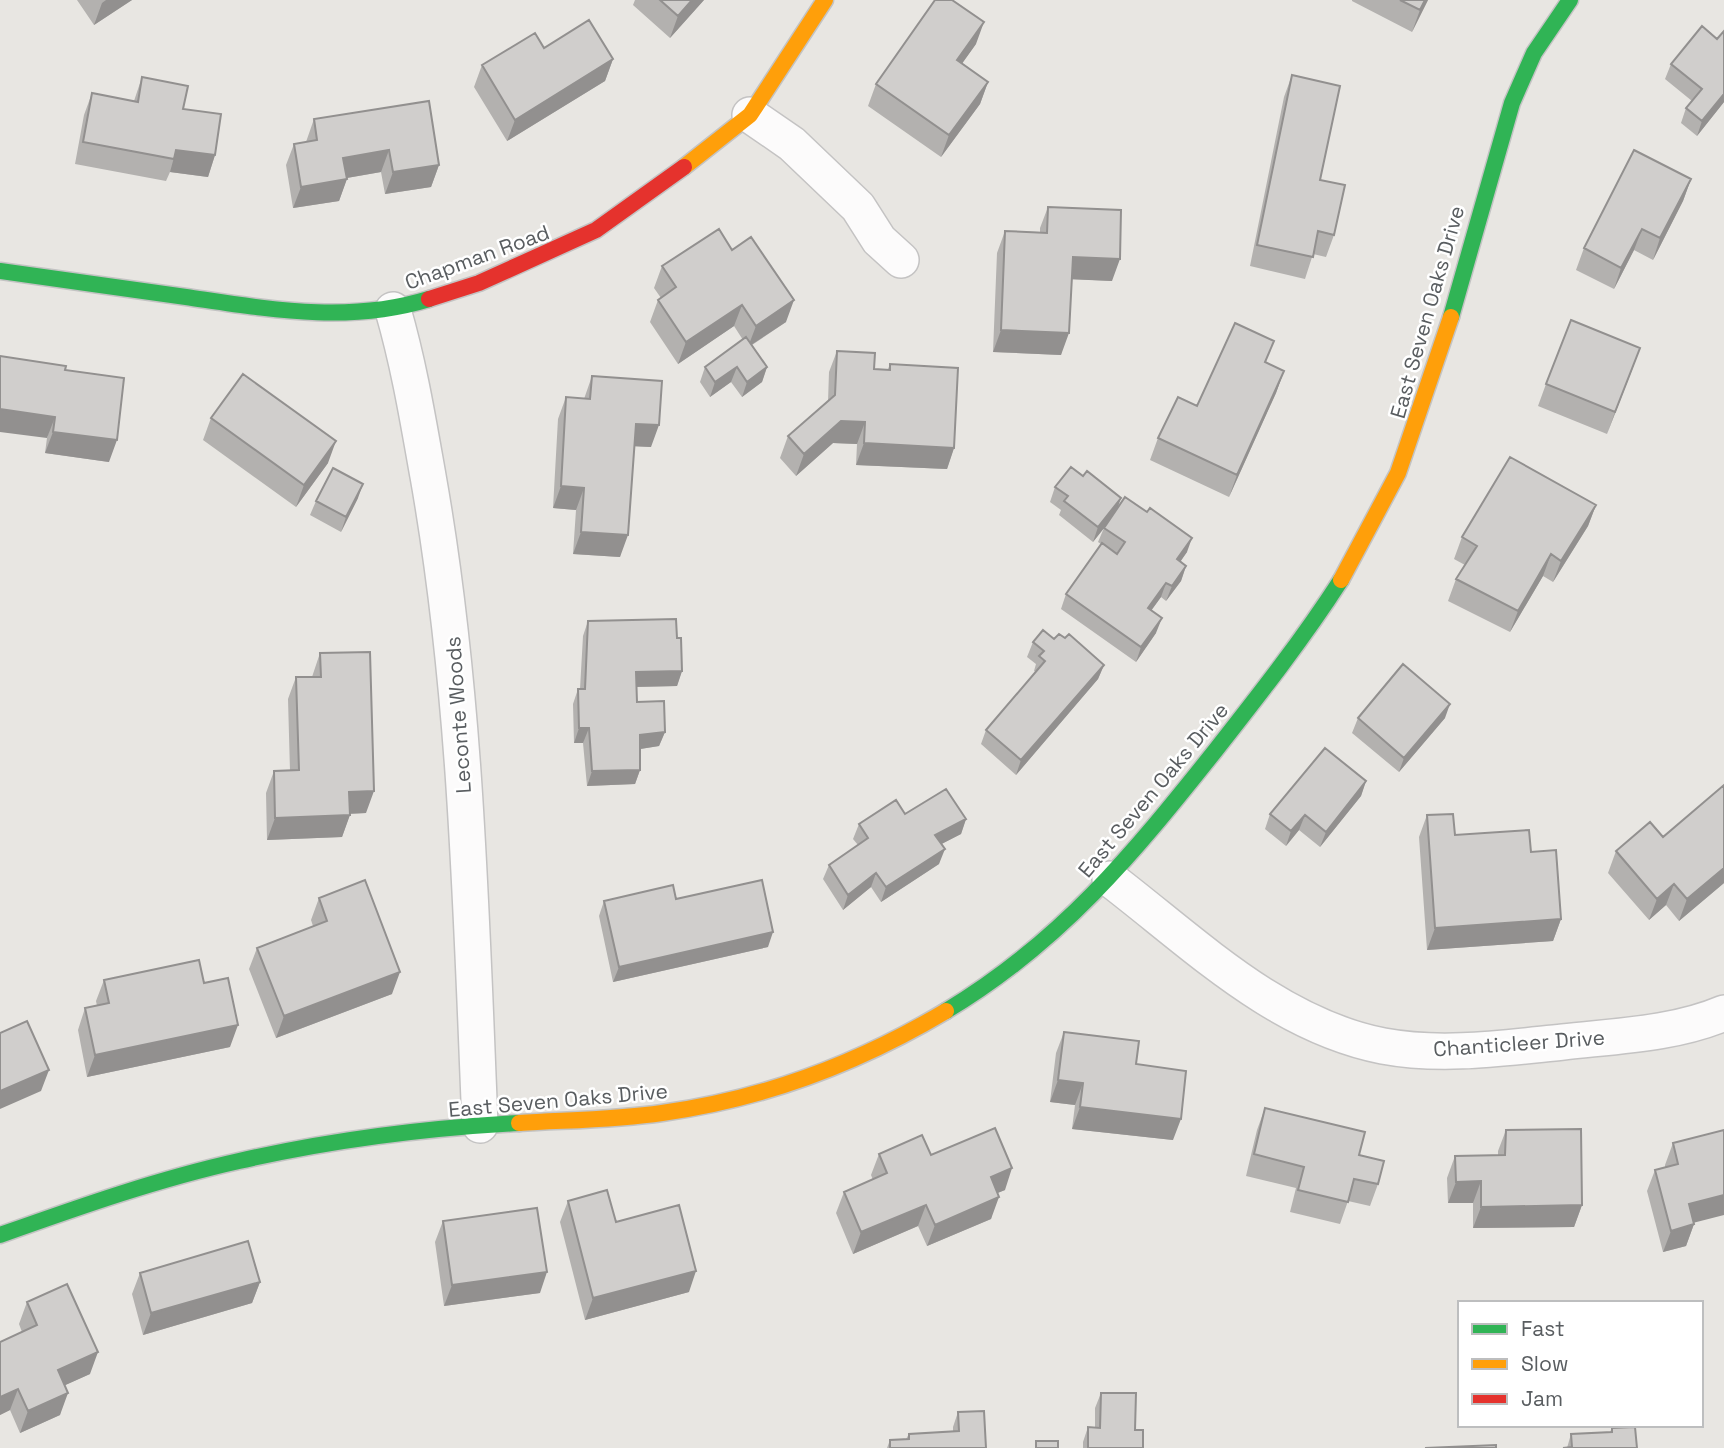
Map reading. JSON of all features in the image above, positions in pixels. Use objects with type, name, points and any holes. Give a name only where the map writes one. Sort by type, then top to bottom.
[{"type":"street","name":"Chapman Road","points":[[0,271],[277,310],[334,313],[393,310],[479,283],[596,230],[651,193],[750,115],[825,0]]},
{"type":"street","name":"East Seven Oaks Drive","points":[[0,1235],[154,1184],[242,1161],[363,1139],[480,1125],[619,1119],[687,1110],[759,1093],[822,1072],[889,1045],[952,1009],[1028,955],[1111,879],[1295,651],[1339,586],[1370,532],[1419,419],[1512,103],[1534,53],[1570,0]]},
{"type":"street","points":[[750,115],[792,144],[849,198],[879,240],[901,260]]},
{"type":"street","name":"Leconte Woods","points":[[393,310],[407,358],[442,552],[453,638],[471,910],[480,1125]]},
{"type":"street","name":"Chanticleer Drive","points":[[1111,879],[1286,1011],[1328,1031],[1384,1046],[1447,1051],[1496,1049],[1633,1034],[1692,1024],[1724,1013]]},
{"type":"building","points":[[660,0],[692,0],[678,16]]},
{"type":"building","points":[[935,0],[952,0],[984,22],[957,60],[988,82],[949,135],[876,84]]},
{"type":"building","points":[[1400,0],[1425,0],[1420,10]]},
{"type":"building","points":[[589,20],[613,59],[515,120],[482,65],[535,33],[544,48]]},
{"type":"building","points":[[1702,26],[1717,39],[1724,31],[1724,94],[1702,121],[1686,108],[1702,89],[1671,64]]},
{"type":"building","points":[[1292,75],[1340,86],[1320,180],[1345,185],[1334,235],[1318,231],[1313,257],[1257,245]]},
{"type":"building","points":[[142,77],[188,86],[183,109],[221,114],[215,155],[176,150],[174,159],[83,142],[92,93],[138,102]]},
{"type":"building","points":[[429,101],[439,165],[393,172],[389,150],[343,158],[347,179],[301,187],[294,144],[317,140],[314,119]]},
{"type":"building","points":[[1634,150],[1691,179],[1660,238],[1642,229],[1621,268],[1584,248]]},
{"type":"building","points":[[1048,207],[1121,210],[1120,259],[1073,257],[1069,333],[1001,330],[1005,231],[1047,233]]},
{"type":"building","points":[[719,229],[732,250],[751,237],[794,300],[756,326],[742,305],[686,342],[658,300],[676,287],[662,266]]},
{"type":"building","points":[[1571,320],[1640,348],[1615,412],[1546,384]]},
{"type":"building","points":[[1235,323],[1274,341],[1265,362],[1284,371],[1237,475],[1158,438],[1178,397],[1197,406]]},
{"type":"building","points":[[746,337],[767,367],[747,382],[737,367],[715,382],[705,367]]},
{"type":"building","points":[[837,351],[875,353],[874,369],[890,370],[890,364],[958,368],[954,448],[864,443],[865,422],[841,421],[804,454],[788,436],[835,395]]},
{"type":"building","points":[[0,356],[66,366],[65,370],[124,378],[117,440],[53,432],[55,417],[0,409]]},
{"type":"building","points":[[243,374],[336,441],[304,485],[211,418]]},
{"type":"building","points":[[592,376],[662,381],[659,425],[636,424],[628,535],[581,532],[584,488],[561,486],[566,397],[590,399]]},
{"type":"building","points":[[1510,457],[1596,505],[1561,561],[1551,554],[1518,611],[1456,579],[1477,546],[1462,537]]},
{"type":"building","points":[[1071,467],[1083,476],[1087,471],[1121,498],[1098,527],[1064,501],[1068,496],[1055,487]]},
{"type":"building","points":[[333,468],[363,484],[346,517],[316,501]]},
{"type":"building","points":[[1125,497],[1147,512],[1150,508],[1192,538],[1177,559],[1186,566],[1172,586],[1166,583],[1148,608],[1162,618],[1141,647],[1066,594],[1102,543],[1117,554],[1125,542],[1104,528]]},
{"type":"building","points":[[676,619],[677,638],[681,638],[682,671],[636,672],[637,702],[664,701],[665,732],[640,735],[640,770],[592,771],[589,728],[579,728],[578,689],[585,689],[588,621]]},
{"type":"building","points":[[1043,630],[1054,639],[1059,634],[1065,638],[1069,634],[1104,665],[1021,760],[986,730],[1045,661],[1039,656],[1044,651],[1033,642]]},
{"type":"building","points":[[370,652],[374,791],[349,792],[350,815],[275,818],[274,771],[299,770],[296,677],[321,677],[320,653]]},
{"type":"building","points":[[1403,664],[1450,704],[1404,758],[1358,718]]},
{"type":"building","points":[[1325,748],[1366,781],[1326,832],[1305,815],[1291,831],[1270,814]]},
{"type":"building","points":[[1724,785],[1724,868],[1687,899],[1674,884],[1657,899],[1616,851],[1650,822],[1663,837]]},
{"type":"building","points":[[946,789],[966,819],[935,835],[945,849],[886,887],[876,873],[848,895],[829,865],[868,838],[859,824],[896,800],[905,814]]},
{"type":"building","points":[[1453,814],[1455,835],[1529,830],[1531,852],[1556,850],[1561,919],[1435,928],[1427,815]]},
{"type":"building","points":[[365,880],[400,972],[284,1016],[257,948],[327,921],[319,898]]},
{"type":"building","points":[[762,880],[773,932],[619,967],[604,901],[673,885],[676,899]]},
{"type":"building","points":[[199,960],[204,983],[228,978],[238,1025],[95,1055],[85,1008],[109,1003],[104,980]]},
{"type":"building","points":[[27,1021],[49,1070],[0,1091],[0,1033]]},
{"type":"building","points":[[1064,1032],[1139,1041],[1136,1064],[1186,1071],[1181,1119],[1080,1107],[1083,1083],[1058,1080]]},
{"type":"building","points":[[1265,1108],[1365,1132],[1359,1155],[1384,1161],[1378,1184],[1354,1179],[1348,1202],[1298,1190],[1304,1167],[1254,1154]]},
{"type":"building","points":[[995,1128],[1012,1168],[991,1177],[999,1197],[935,1225],[926,1205],[861,1232],[844,1192],[887,1173],[879,1154],[922,1135],[931,1155]]},
{"type":"building","points":[[1581,1129],[1582,1205],[1481,1207],[1481,1181],[1456,1182],[1455,1156],[1505,1155],[1506,1130]]},
{"type":"building","points":[[1724,1130],[1724,1195],[1689,1204],[1694,1224],[1671,1231],[1655,1170],[1678,1164],[1673,1143]]},
{"type":"building","points":[[607,1190],[616,1222],[679,1205],[696,1271],[593,1298],[568,1201]]},
{"type":"building","points":[[537,1208],[547,1272],[452,1285],[443,1221]]},
{"type":"building","points":[[248,1241],[260,1282],[151,1313],[140,1273]]},
{"type":"building","points":[[67,1284],[98,1352],[58,1370],[68,1393],[28,1411],[18,1389],[0,1397],[0,1342],[37,1325],[27,1302]]},
{"type":"building","points":[[1101,1393],[1136,1393],[1135,1430],[1143,1430],[1143,1448],[1088,1448],[1088,1427],[1100,1428]]},
{"type":"building","points":[[984,1411],[986,1448],[890,1448],[890,1440],[909,1439],[909,1434],[959,1431],[958,1412]]},
{"type":"building","points":[[1635,1427],[1637,1448],[1563,1448],[1572,1447],[1571,1434],[1612,1432],[1612,1428]]},
{"type":"building","points":[[1036,1441],[1058,1441],[1058,1448],[1036,1448]]},
{"type":"building","points":[[1496,1445],[1496,1448],[1425,1448]]},
{"type":"traffic: fast","points":[[1451,317],[1512,103],[1534,53],[1570,0]]},
{"type":"traffic: fast","points":[[0,271],[247,306],[308,312],[368,311],[429,299]]},
{"type":"traffic: fast","points":[[946,1011],[1025,956],[1093,894],[1185,789],[1296,645],[1341,580]]},
{"type":"traffic: fast","points":[[0,1235],[149,1185],[239,1161],[379,1136],[519,1123]]},
{"type":"traffic: slow","points":[[684,167],[750,115],[825,0]]},
{"type":"traffic: slow","points":[[1341,580],[1398,473],[1451,317]]},
{"type":"traffic: slow","points":[[519,1123],[644,1115],[700,1107],[737,1098],[845,1062],[946,1011]]},
{"type":"traffic: jam","points":[[429,299],[479,283],[596,230],[684,167]]}]
